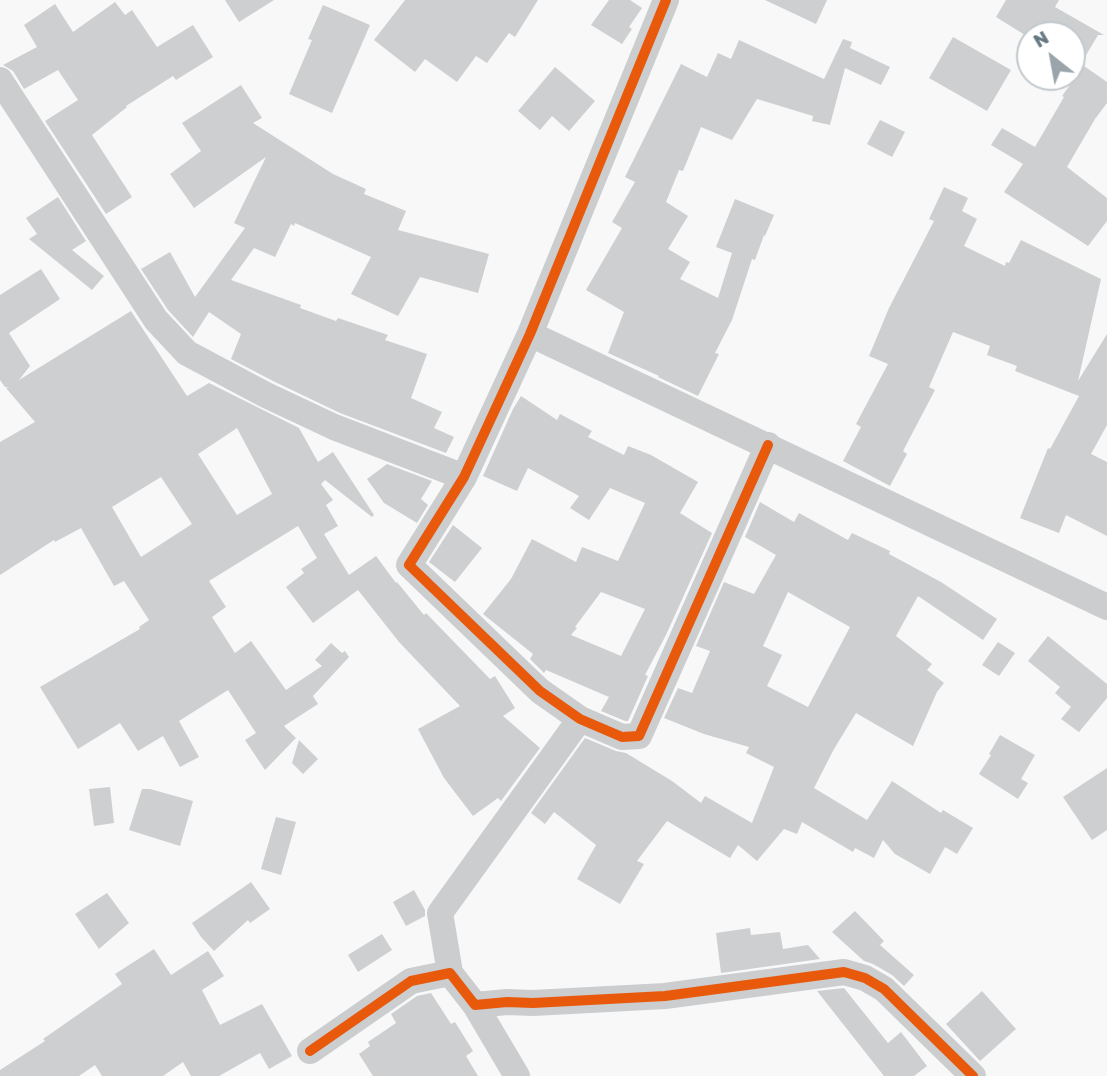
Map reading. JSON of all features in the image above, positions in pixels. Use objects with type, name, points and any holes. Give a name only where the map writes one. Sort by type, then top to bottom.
[{"type":"street","points":[[666,0],[530,334],[464,477],[409,565],[540,691],[580,719],[622,737],[639,736],[768,445]]},
{"type":"street","points":[[0,80],[156,320],[187,353],[334,427],[464,477]]},
{"type":"street","points":[[530,334],[1107,607]]},
{"type":"street","points":[[517,1076],[475,1005],[450,973],[440,913],[580,719]]},
{"type":"street","points":[[475,1005],[665,996],[844,971],[866,978],[884,989],[973,1076]]},
{"type":"street","points":[[310,1051],[411,981],[450,973]]},
{"type":"building","points":[[225,0],[274,0],[239,22]]},
{"type":"building","points":[[405,0],[538,0],[515,37],[509,33],[487,63],[476,56],[457,82],[425,59],[415,72],[374,40]]},
{"type":"building","points":[[609,0],[630,0],[642,8],[629,27],[632,29],[622,44],[591,25]]},
{"type":"building","points":[[765,0],[827,0],[816,24]]},
{"type":"building","points":[[1006,0],[1059,0],[1055,7],[1080,21],[1016,21],[1016,29],[996,17]]},
{"type":"building","points":[[115,2],[125,15],[132,10],[157,47],[193,25],[213,57],[176,80],[173,76],[126,106],[92,135],[132,197],[106,214],[45,121],[78,100],[58,70],[24,89],[13,71],[3,65],[37,47],[24,25],[55,4],[73,32]]},
{"type":"building","points":[[323,5],[370,25],[332,113],[289,94],[312,40],[308,39]]},
{"type":"building","points":[[1086,25],[1104,35],[1098,35],[1086,55]]},
{"type":"building","points":[[953,37],[1011,70],[987,111],[929,78]]},
{"type":"building","points":[[843,39],[852,42],[850,48],[890,67],[881,85],[845,68],[830,125],[812,121],[813,116],[757,99],[732,140],[701,127],[683,171],[679,170],[666,202],[688,216],[668,249],[690,262],[680,279],[718,298],[732,253],[716,247],[735,199],[774,215],[755,260],[752,259],[732,320],[715,353],[719,354],[698,396],[608,353],[624,312],[586,290],[622,228],[612,222],[635,182],[625,177],[681,64],[707,77],[718,53],[731,59],[739,40],[824,79]]},
{"type":"building","points":[[555,67],[595,101],[569,131],[552,116],[540,130],[518,111]]},
{"type":"building","points":[[1086,67],[1107,82],[1107,103],[1067,167],[1107,198],[1107,221],[1088,246],[1004,192],[1023,164],[991,145],[1002,128],[1035,147],[1064,97],[1062,96],[1066,91],[1086,91]]},
{"type":"building","points":[[241,85],[262,118],[253,123],[333,174],[366,189],[364,194],[406,211],[398,230],[489,254],[478,293],[420,277],[398,316],[351,294],[371,257],[295,223],[294,226],[291,224],[275,257],[254,248],[231,280],[301,305],[300,308],[336,321],[338,318],[388,335],[385,340],[427,354],[411,398],[442,412],[434,428],[454,437],[446,453],[340,413],[231,359],[241,334],[209,312],[193,337],[168,310],[141,269],[170,252],[195,297],[245,228],[234,223],[266,157],[194,208],[170,174],[201,151],[182,123]]},
{"type":"building","points":[[880,120],[905,132],[892,157],[867,144]]},
{"type":"building","points":[[944,187],[968,198],[962,211],[977,219],[964,246],[1005,266],[1021,240],[1101,279],[1078,381],[1107,334],[1107,425],[1091,454],[1107,462],[1107,536],[1066,515],[1059,533],[1020,518],[1048,448],[1050,449],[1079,396],[1015,371],[1017,366],[987,355],[990,346],[953,332],[929,387],[935,390],[903,451],[907,454],[890,486],[843,461],[861,427],[856,424],[888,364],[869,356],[889,308],[934,221],[929,219]]},
{"type":"building","points":[[58,197],[86,241],[72,250],[104,276],[92,290],[29,239],[37,234],[26,218]]},
{"type":"building","points":[[41,269],[60,299],[9,333],[30,366],[19,380],[131,311],[187,396],[209,383],[299,428],[318,462],[333,452],[374,515],[372,517],[325,480],[321,484],[333,500],[326,505],[338,526],[324,534],[349,575],[376,556],[424,615],[426,613],[490,679],[495,676],[515,708],[503,716],[540,748],[501,801],[498,798],[473,816],[444,778],[418,729],[460,706],[399,642],[358,590],[313,623],[286,587],[304,573],[301,569],[317,558],[298,526],[209,581],[226,607],[212,617],[235,653],[251,641],[286,690],[322,666],[315,660],[331,643],[342,653],[345,651],[349,657],[313,696],[318,704],[284,726],[296,738],[265,770],[245,740],[256,733],[228,690],[179,721],[199,757],[180,767],[163,736],[138,751],[120,723],[78,749],[40,687],[140,629],[139,627],[149,620],[124,581],[114,586],[81,528],[55,542],[54,540],[0,575],[0,442],[35,422],[6,388],[9,387],[5,387],[0,380],[0,295]],"holes":[[[237,428],[272,494],[237,515],[198,454]],[[161,477],[192,524],[141,557],[112,507]]]},
{"type":"building","points":[[521,396],[557,420],[560,414],[592,431],[588,437],[624,455],[628,446],[651,455],[698,482],[680,513],[712,533],[645,675],[648,676],[628,721],[601,711],[609,697],[546,670],[544,673],[530,659],[533,654],[483,614],[511,579],[532,539],[576,562],[582,547],[618,561],[645,503],[610,488],[589,520],[570,508],[579,496],[528,468],[517,491],[483,476]],"holes":[[[601,592],[645,609],[621,656],[571,635]]]},
{"type":"building","points":[[387,464],[432,481],[421,499],[428,505],[417,523],[384,503],[367,479]]},
{"type":"building","points":[[760,502],[794,522],[799,513],[848,540],[852,533],[890,551],[889,554],[941,582],[997,619],[983,640],[918,596],[896,636],[932,664],[927,670],[944,683],[937,692],[913,746],[856,713],[814,788],[867,820],[892,781],[941,813],[943,810],[973,828],[957,854],[945,847],[930,874],[895,854],[883,840],[874,858],[855,848],[853,852],[802,822],[797,834],[784,829],[757,861],[738,845],[730,858],[667,821],[637,861],[644,864],[620,904],[577,879],[596,845],[554,812],[545,824],[531,813],[585,738],[626,753],[672,781],[701,803],[705,796],[752,823],[774,767],[746,753],[749,747],[704,734],[664,718],[678,688],[692,693],[710,651],[696,646],[724,582],[754,594],[776,555],[745,537]],"holes":[[[788,592],[850,627],[808,707],[767,686],[782,655],[763,646]]]},
{"type":"building","points":[[453,525],[482,548],[455,582],[429,562]]},
{"type":"building","points":[[1048,636],[1107,684],[1107,698],[1079,732],[1061,719],[1071,707],[1055,693],[1060,687],[1028,661]]},
{"type":"building","points":[[998,642],[1015,653],[999,676],[982,665]]},
{"type":"building","points":[[1000,735],[1035,755],[1021,779],[1028,783],[1018,799],[979,774]]},
{"type":"building","points":[[299,740],[318,759],[303,774],[292,763]]},
{"type":"building","points":[[1107,768],[1107,830],[1092,840],[1063,797]]},
{"type":"building","points":[[110,787],[114,823],[94,826],[89,789]]},
{"type":"building","points":[[142,789],[193,801],[180,846],[129,830]]},
{"type":"building","points":[[276,817],[296,822],[281,875],[261,869]]},
{"type":"building","points":[[251,882],[270,909],[250,923],[248,920],[214,951],[192,923]]},
{"type":"building","points":[[414,890],[425,910],[425,916],[406,926],[393,902]]},
{"type":"building","points":[[107,893],[129,923],[99,949],[75,914]]},
{"type":"building","points":[[855,911],[884,941],[880,945],[914,975],[904,986],[892,975],[864,961],[832,932]]},
{"type":"building","points":[[750,928],[751,935],[780,932],[783,949],[808,945],[820,959],[721,973],[716,933]]},
{"type":"building","points":[[382,934],[392,950],[358,972],[348,955]]},
{"type":"building","points":[[154,949],[171,975],[208,951],[224,976],[202,990],[220,1025],[262,1004],[292,1056],[269,1069],[260,1053],[219,1076],[191,1076],[183,1062],[163,1076],[102,1076],[95,1065],[79,1076],[0,1076],[0,1070],[45,1041],[43,1039],[122,984],[115,974]]},
{"type":"building","points":[[844,988],[888,1043],[901,1032],[927,1066],[914,1076],[884,1076],[817,991]]},
{"type":"building","points":[[982,991],[1016,1029],[980,1061],[946,1024]]},
{"type":"building","points":[[431,993],[451,1024],[455,1022],[473,1051],[466,1056],[478,1076],[373,1076],[359,1054],[370,1046],[368,1042],[396,1023],[391,1014],[417,996]]},
{"type":"cycle path","points":[[666,0],[530,334],[464,477],[409,565],[540,691],[580,719],[622,737],[639,736],[768,445]]},
{"type":"cycle path","points":[[310,1051],[411,981],[450,973],[475,1005],[665,996],[844,972],[865,978],[884,989],[973,1076]]}]
